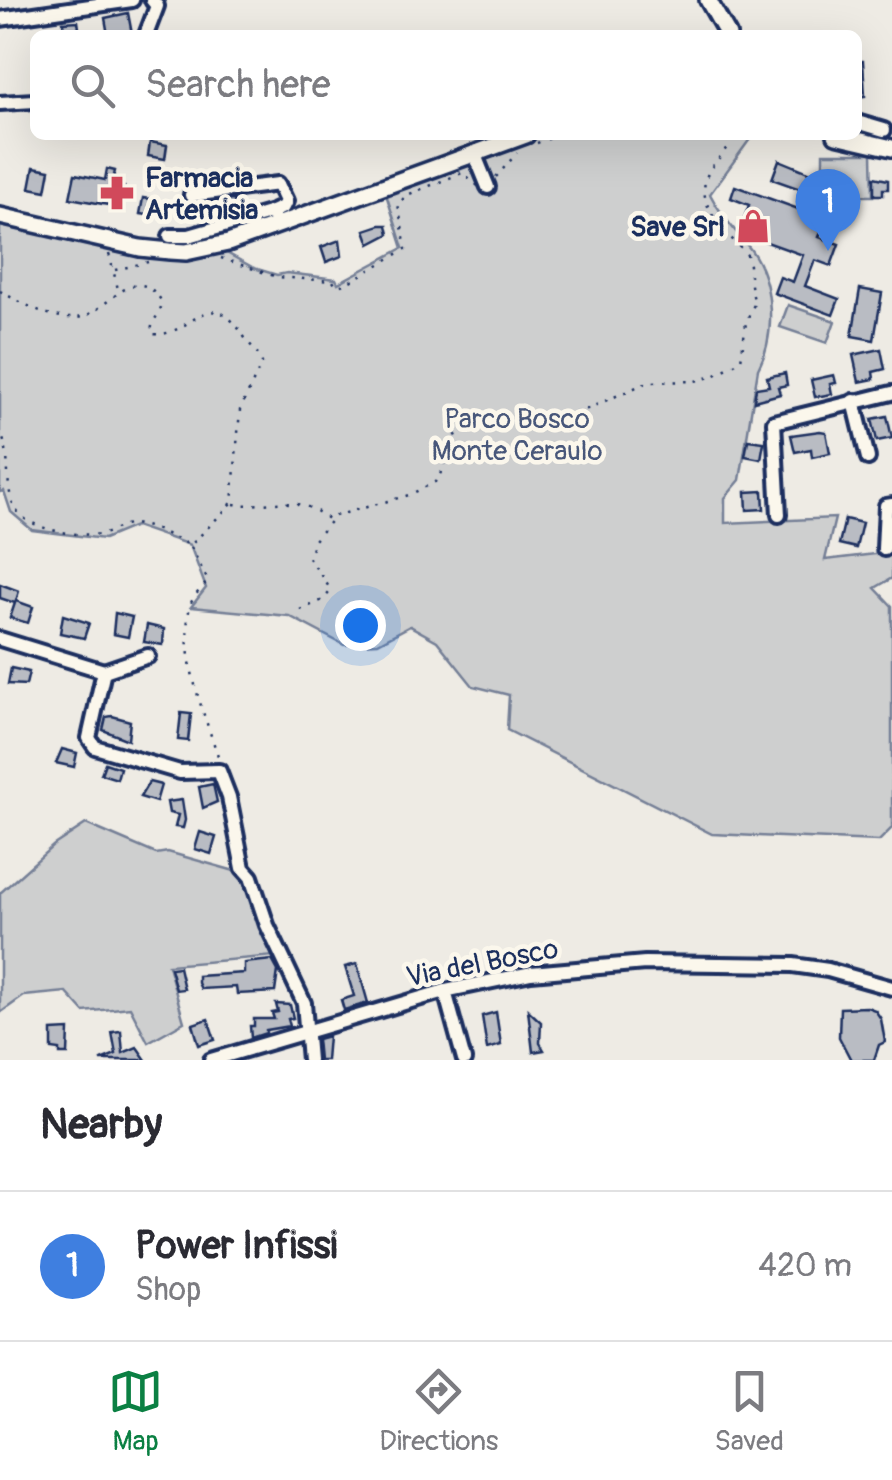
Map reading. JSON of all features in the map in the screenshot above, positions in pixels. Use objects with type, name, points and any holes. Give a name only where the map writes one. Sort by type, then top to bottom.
[{"type":"main road","points":[[708,0],[725,30]]},
{"type":"main road","points":[[858,140],[892,148]]},
{"type":"main road","points":[[0,216],[107,240],[186,252],[228,243],[274,219],[475,154],[526,143]]},
{"type":"street","points":[[0,19],[132,0]]},
{"type":"street","points":[[148,30],[156,6],[154,0]]},
{"type":"street","points":[[0,103],[30,101]]},
{"type":"street","points":[[862,123],[884,130]]},
{"type":"street","points":[[475,154],[488,187]]},
{"type":"street","points":[[170,236],[189,236],[274,219],[286,201],[278,184],[191,195]]},
{"type":"street","points":[[779,515],[774,422],[892,392]]},
{"type":"street","points":[[854,402],[868,458]]},
{"type":"street","points":[[884,549],[886,506],[892,505]]},
{"type":"street","points":[[0,639],[104,671],[148,656]]},
{"type":"street","points":[[104,671],[91,744],[180,772],[219,770],[229,797],[243,868],[251,878],[267,924],[304,1004],[309,1060]]},
{"type":"street","name":"Via del Bosco","points":[[212,1060],[444,990],[531,973],[616,965],[770,964],[828,970],[892,988]]},
{"type":"street","points":[[444,990],[464,1060]]},
{"type":"path","points":[[300,610],[323,600],[329,593],[309,558],[314,540],[339,514],[428,487],[442,471],[450,439],[478,420],[560,416],[588,409],[648,382],[695,382],[741,360],[746,322],[755,302],[750,288],[750,264],[747,254],[708,210],[703,186],[730,140]]},
{"type":"path","points":[[218,256],[277,278],[333,281],[336,286],[406,249],[398,204],[407,195],[462,173],[474,186],[488,187],[526,143]]},
{"type":"path","points":[[107,240],[105,252],[112,256],[119,291]]},
{"type":"path","points":[[115,270],[157,262]]},
{"type":"path","points":[[0,291],[25,304],[78,318],[87,316],[119,291],[142,286],[157,295],[161,309],[152,325],[152,334],[167,333],[201,312],[214,311],[237,323],[260,354],[262,363],[240,410],[232,503],[191,545]]},
{"type":"path","points":[[0,432],[6,444],[13,505],[26,521],[38,527],[104,534],[124,524],[138,524],[191,545],[208,581],[190,602],[189,640],[195,684],[219,770]]},
{"type":"path","points":[[232,503],[302,505],[331,522]]},
{"type":"green space","name":"Parco Bosco Monte Ceraulo","points":[[533,140],[749,140],[710,194],[759,263],[770,309],[768,341],[758,369],[740,480],[725,498],[725,523],[835,518],[825,560],[892,552],[892,578],[875,588],[892,606],[892,828],[879,841],[712,834],[507,730],[509,695],[473,686],[437,641],[410,626],[378,643],[344,645],[289,616],[191,607],[206,588],[190,545],[135,526],[104,539],[32,530],[11,512],[4,491],[0,492],[0,224],[150,256],[223,251],[277,275],[336,279],[338,283],[403,248],[386,194],[467,164],[476,168],[484,165],[487,157]]},
{"type":"green space","points":[[823,153],[872,153],[873,196],[831,196],[830,174],[823,174]]},
{"type":"green space","points":[[788,305],[835,321],[827,343],[780,327]]},
{"type":"green space","points":[[86,824],[156,854],[168,852],[238,872],[247,879],[276,956],[168,965],[184,1022],[148,1042],[130,1007],[84,1012],[66,992],[24,996],[0,1013],[0,893],[54,845]]},
{"type":"building","points":[[128,13],[131,30],[107,30],[105,18]]},
{"type":"building","points":[[78,21],[79,30],[64,30],[63,22]]},
{"type":"building","points":[[862,61],[863,61],[862,96]]},
{"type":"building","points":[[150,142],[167,145],[165,159],[148,156]]},
{"type":"building","points":[[779,160],[823,178],[817,195],[772,179]]},
{"type":"building","points":[[34,167],[50,170],[46,191],[30,188]]},
{"type":"building","points":[[107,169],[115,171],[112,184],[124,187],[119,207],[70,198],[75,174],[105,180]]},
{"type":"building","points":[[874,177],[888,180],[883,195],[874,195]]},
{"type":"building","points":[[735,186],[826,219],[819,237],[839,244],[831,266],[815,260],[805,286],[839,299],[833,315],[774,293],[780,277],[793,282],[803,255],[739,232],[749,205],[731,198]]},
{"type":"building","points":[[143,198],[158,200],[155,216],[140,214]]},
{"type":"building","points":[[234,200],[235,206],[186,219],[182,204]]},
{"type":"building","points":[[387,225],[389,234],[370,244],[365,230]]},
{"type":"building","points":[[340,240],[342,256],[326,262],[321,247]]},
{"type":"building","points":[[860,289],[882,293],[874,340],[852,336]]},
{"type":"building","points":[[881,349],[885,369],[873,372],[874,379],[859,382],[853,355]]},
{"type":"building","points":[[785,373],[787,385],[778,387],[780,394],[754,401],[756,388],[769,386],[767,377]]},
{"type":"building","points":[[834,375],[836,383],[830,384],[832,394],[815,397],[811,380]]},
{"type":"building","points":[[887,416],[892,438],[877,441],[872,419]]},
{"type":"building","points":[[826,432],[830,453],[812,457],[811,449],[795,452],[791,435]]},
{"type":"building","points":[[748,440],[764,442],[761,459],[745,456]]},
{"type":"building","points":[[763,491],[764,509],[747,510],[746,492]]},
{"type":"building","points":[[845,519],[862,523],[856,548],[839,544]]},
{"type":"building","points":[[0,584],[19,591],[16,601],[33,607],[28,623],[10,618],[15,603],[0,598]]},
{"type":"building","points":[[115,613],[132,617],[128,637],[113,634]]},
{"type":"building","points":[[63,615],[89,623],[84,638],[60,633]]},
{"type":"building","points":[[147,625],[164,629],[163,645],[144,642]]},
{"type":"building","points":[[11,668],[29,672],[26,685],[8,684]]},
{"type":"building","points":[[181,713],[191,714],[188,741],[178,740]]},
{"type":"building","points":[[106,717],[130,721],[128,740],[103,730]]},
{"type":"building","points":[[62,749],[77,753],[74,767],[56,763]]},
{"type":"building","points":[[105,763],[120,768],[117,779],[101,774]]},
{"type":"building","points":[[149,782],[161,785],[156,802],[140,797]]},
{"type":"building","points":[[213,784],[217,802],[203,808],[199,787]]},
{"type":"building","points":[[182,800],[183,828],[175,827],[178,815],[169,813],[167,802]]},
{"type":"building","points":[[200,832],[216,837],[211,854],[195,849]]},
{"type":"building","points":[[272,960],[278,971],[275,992],[237,994],[236,987],[201,989],[198,983],[198,976],[244,973],[244,963]]},
{"type":"building","points":[[357,964],[368,1003],[344,1010],[341,1000],[354,996],[345,967]]},
{"type":"building","points":[[179,967],[184,989],[176,990],[170,968]]},
{"type":"building","points":[[276,1004],[290,1005],[290,1026],[266,1030],[251,1038],[254,1019],[274,1019],[272,1013],[278,1012]]},
{"type":"building","points":[[867,1007],[881,1019],[885,1042],[879,1045],[874,1060],[851,1060],[839,1037],[840,1008]]},
{"type":"building","points":[[528,1010],[541,1022],[540,1043],[544,1050],[533,1052]]},
{"type":"building","points":[[496,1012],[501,1045],[487,1049],[482,1016]]},
{"type":"building","points":[[208,1019],[215,1040],[199,1045],[193,1024]]},
{"type":"building","points":[[69,1030],[68,1054],[60,1054],[60,1050],[52,1049],[52,1031]]},
{"type":"building","points":[[121,1031],[123,1053],[137,1047],[146,1060],[101,1060],[116,1054],[112,1032]]},
{"type":"building","points":[[328,1036],[326,1060],[319,1060],[317,1039]]},
{"type":"place","name":"Farmacia Artemisia","points":[[117,193]]},
{"type":"place","name":"Save Srl","points":[[753,226]]},
{"type":"place","name":"Power Infissi","points":[[828,251]]}]
